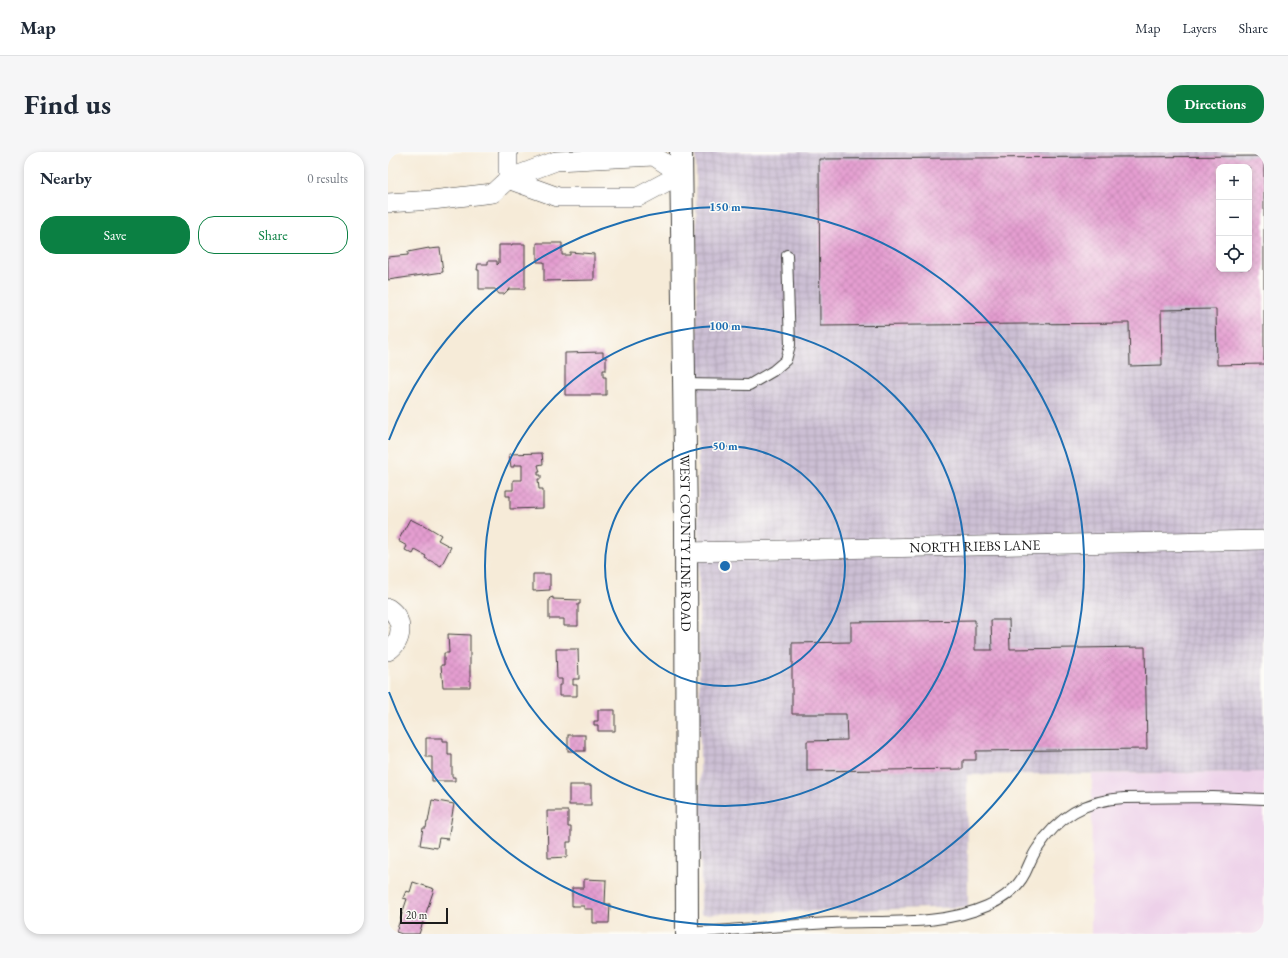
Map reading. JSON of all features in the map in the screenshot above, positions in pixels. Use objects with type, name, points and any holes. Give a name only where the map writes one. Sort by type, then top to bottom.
[{"type":"street","points":[[508,152],[508,179]]},
{"type":"street","name":"WEST COUNTY LINE ROAD","points":[[681,152],[686,552],[687,933]]},
{"type":"street","points":[[388,203],[493,193],[508,179],[556,161],[654,156],[681,174],[638,197],[558,197],[508,179]]},
{"type":"street","name":"NORTH RIEBS LANE","points":[[686,552],[1264,540]]},
{"type":"street","points":[[388,608],[398,618],[400,633],[398,641],[393,648],[388,651]]},
{"type":"lane","points":[[684,384],[750,385],[773,371],[786,360],[790,344],[787,255]]},
{"type":"lane","points":[[687,933],[830,923],[919,920],[960,916],[988,906],[1010,893],[1024,874],[1037,849],[1052,829],[1065,817],[1087,805],[1110,799],[1139,797],[1264,799]]},
{"type":"shaded area","points":[[696,152],[1264,152],[1264,772],[967,775],[968,907],[701,914]]},
{"type":"shaded area","points":[[1264,772],[1264,934],[1091,934],[1092,774]]},
{"type":"building","points":[[1264,156],[1264,364],[1217,365],[1216,309],[1161,310],[1162,365],[1130,366],[1129,323],[820,326],[819,159]]},
{"type":"building","points":[[537,243],[562,243],[562,255],[570,255],[570,252],[594,254],[594,280],[544,281],[544,262],[537,262]]},
{"type":"building","points":[[525,244],[525,289],[509,289],[504,294],[499,294],[495,289],[479,289],[479,270],[477,270],[478,264],[488,264],[488,261],[497,261],[497,265],[499,263],[499,245]]},
{"type":"building","points":[[429,248],[440,248],[443,272],[388,280],[388,257],[408,255],[408,252]]},
{"type":"building","points":[[603,352],[603,357],[606,357],[606,370],[603,370],[603,377],[606,377],[606,395],[565,395],[565,353]]},
{"type":"building","points":[[542,453],[543,464],[538,465],[540,472],[538,472],[538,475],[541,475],[541,479],[538,479],[539,489],[543,489],[543,508],[510,509],[510,496],[506,496],[506,490],[513,490],[513,480],[522,480],[522,465],[514,465],[514,467],[511,467],[509,454]]},
{"type":"building","points":[[410,519],[422,525],[423,524],[441,535],[438,540],[451,547],[441,566],[425,558],[426,556],[415,550],[413,554],[405,550],[407,546],[398,541]]},
{"type":"building","points":[[533,574],[550,574],[550,590],[533,591]]},
{"type":"building","points":[[553,597],[553,599],[580,600],[580,604],[578,604],[578,626],[564,626],[564,619],[549,619],[549,599]]},
{"type":"building","points":[[975,620],[975,650],[992,650],[991,620],[1009,620],[1010,649],[1145,647],[1147,749],[976,751],[976,760],[963,760],[963,769],[807,771],[807,741],[847,740],[846,714],[792,714],[792,643],[851,642],[851,622]]},
{"type":"building","points":[[448,634],[470,635],[470,687],[443,687],[441,665],[444,665],[444,653],[449,653]]},
{"type":"building","points":[[556,649],[578,649],[579,679],[573,679],[573,685],[577,685],[577,696],[559,696],[559,685],[562,685],[562,679],[557,679]]},
{"type":"building","points":[[598,710],[615,710],[615,731],[598,731],[598,725],[594,725],[594,721],[598,721]]},
{"type":"building","points":[[568,735],[585,735],[585,751],[568,751]]},
{"type":"building","points":[[426,738],[443,738],[443,741],[448,741],[448,755],[452,755],[452,777],[455,777],[455,781],[432,781],[432,757],[426,757]]},
{"type":"building","points":[[569,785],[591,785],[591,805],[569,805]]},
{"type":"building","points":[[432,800],[454,804],[448,839],[439,838],[437,848],[420,845],[423,828],[426,828],[428,822]]},
{"type":"building","points":[[547,811],[568,811],[568,827],[571,827],[571,842],[567,842],[567,857],[548,858]]},
{"type":"building","points":[[584,879],[606,880],[605,904],[610,904],[609,923],[593,923],[593,909],[584,909],[584,906],[572,906],[572,888],[584,888]]},
{"type":"building","points":[[413,882],[434,889],[419,934],[402,934],[396,932],[407,899],[403,898],[406,891],[410,892]]}]
